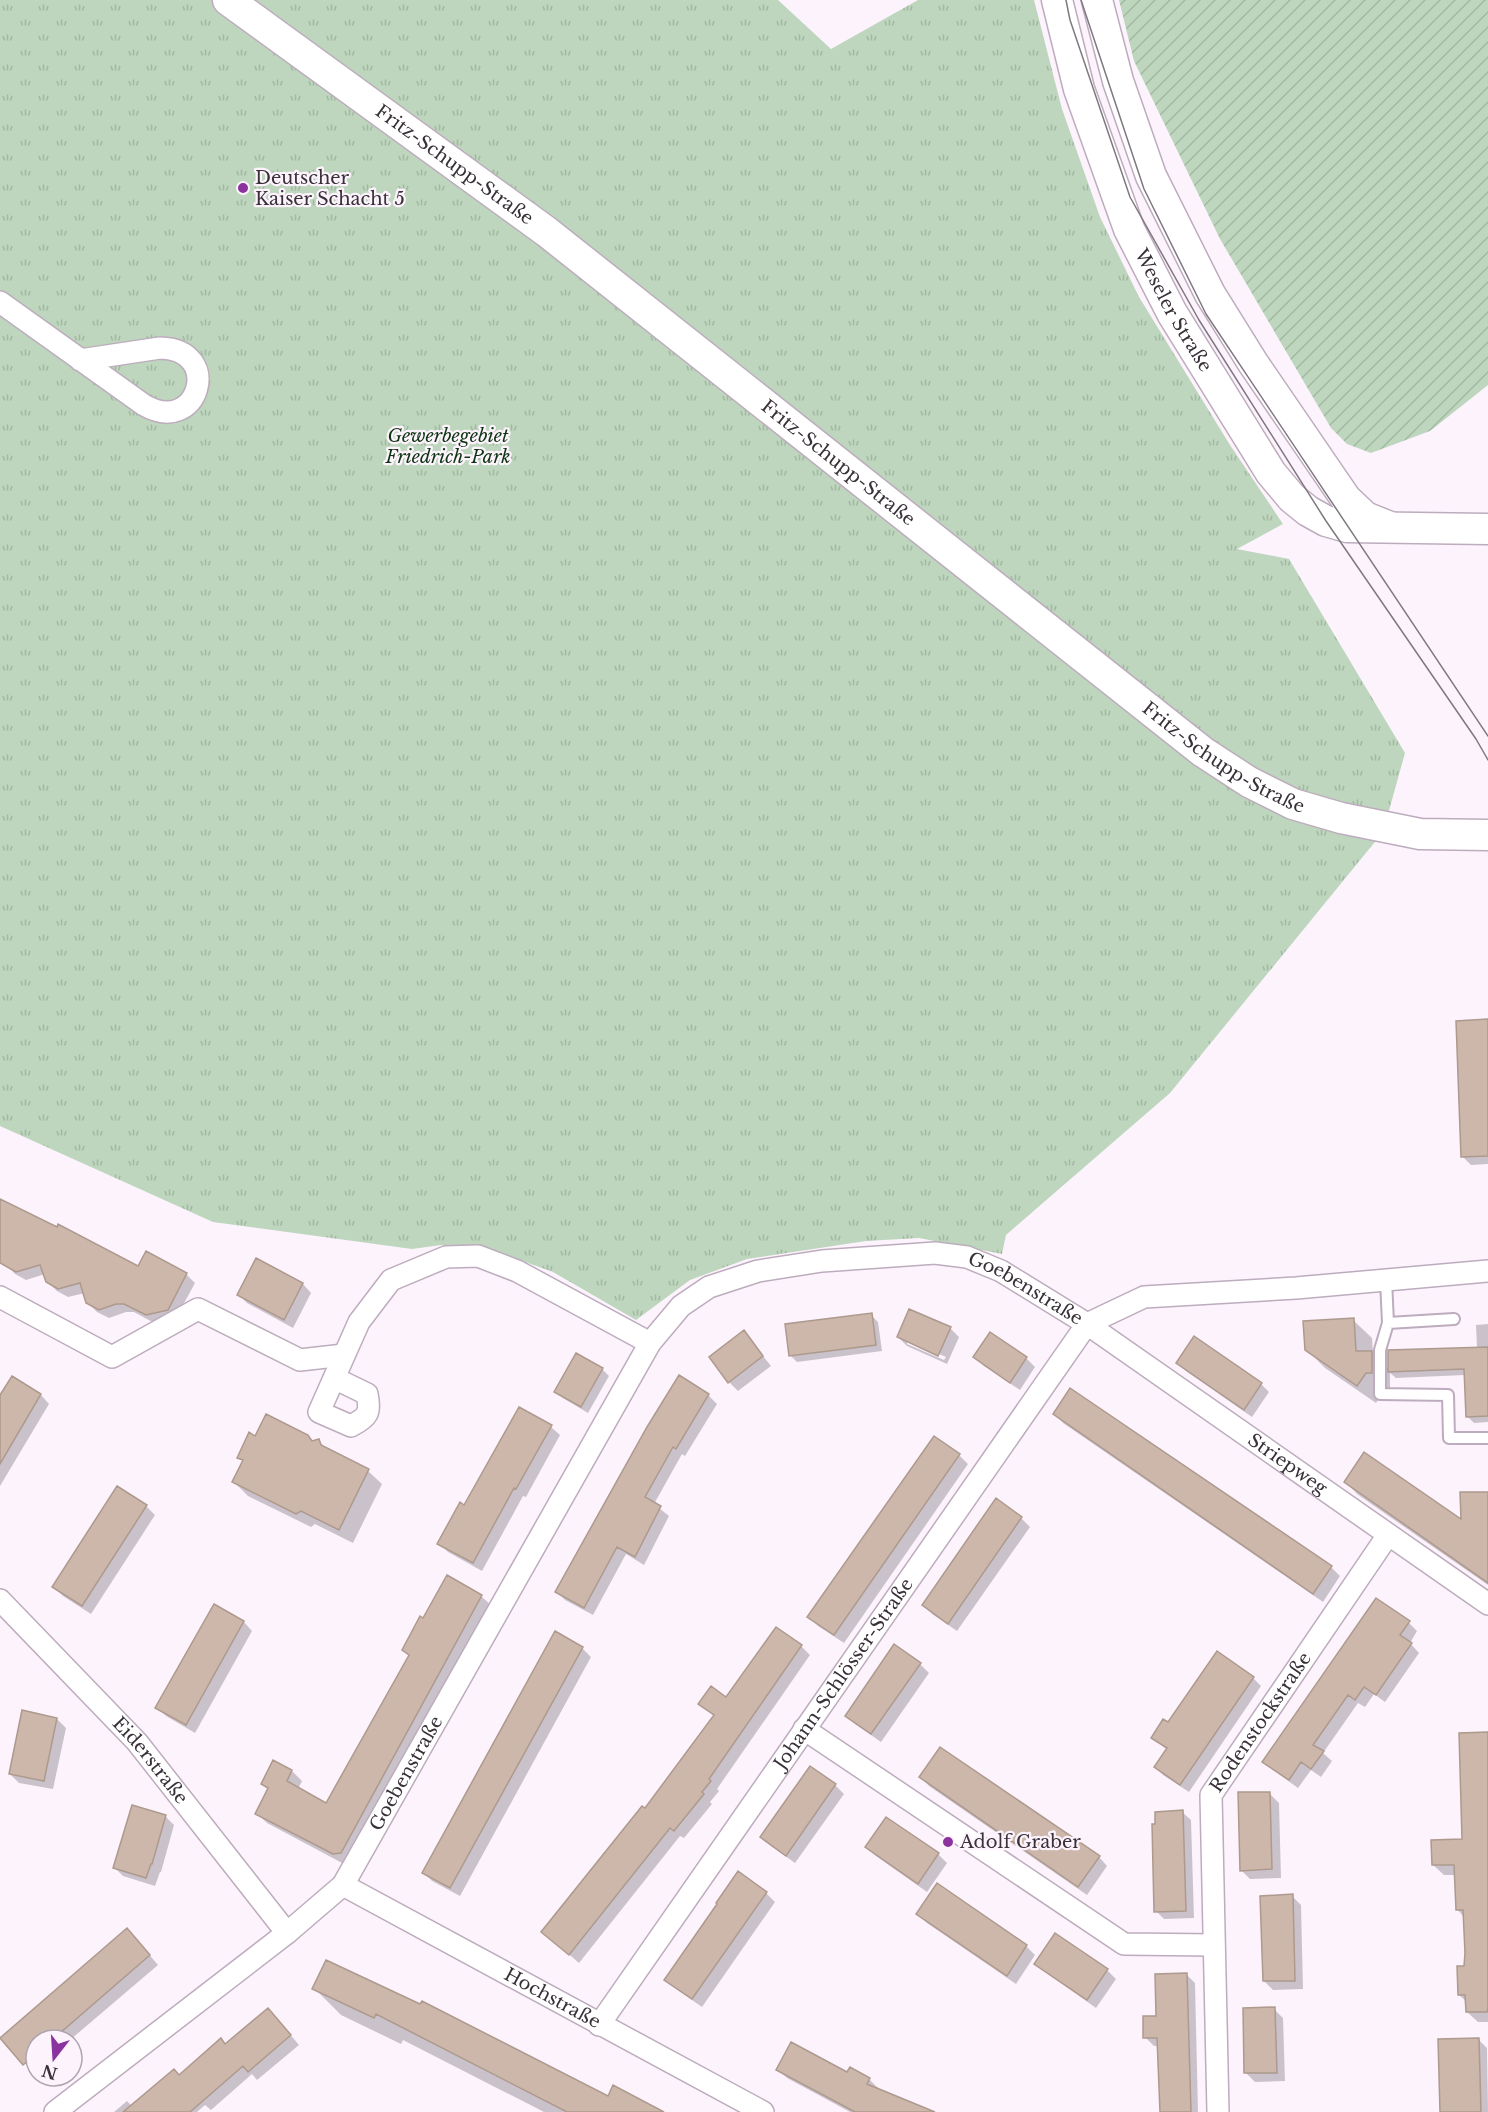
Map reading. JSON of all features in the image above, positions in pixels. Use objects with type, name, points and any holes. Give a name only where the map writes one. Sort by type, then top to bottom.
[{"type":"main road","name":"Fritz-Schupp-Straße","points":[[228,0],[547,232],[1203,752],[1249,782],[1293,804],[1341,818],[1420,834],[1488,835]]},
{"type":"main road","name":"Weseler Straße","points":[[1057,0],[1079,89],[1129,229],[1172,313],[1271,473],[1292,498],[1308,511],[1326,521],[1347,527],[1488,529]]},
{"type":"main road","name":"Weseler Straße","points":[[1097,0],[1118,81],[1151,176],[1210,294],[1253,363],[1346,499],[1365,517],[1393,528]]},
{"type":"street","points":[[0,302],[80,360],[154,411],[165,413],[177,411],[186,406],[198,388],[199,378],[191,359],[172,348],[80,360]]},
{"type":"street","name":"Goebenstraße","points":[[55,2112],[287,1933],[343,1885],[650,1342],[681,1306],[709,1287],[758,1271],[822,1261],[935,1253],[967,1257],[1001,1271],[1087,1324],[1144,1297],[1296,1288],[1488,1271]]},
{"type":"street","points":[[334,1378],[359,1322],[391,1280],[446,1257],[478,1256],[517,1271],[650,1342]]},
{"type":"street","points":[[0,1298],[112,1357],[198,1309],[300,1360],[344,1355]]},
{"type":"street","name":"Striepweg","points":[[1087,1324],[1488,1604]]},
{"type":"street","name":"Johann-Schlösser-Straße","points":[[599,2025],[1087,1324]]},
{"type":"street","name":"Rodenstockstraße","points":[[1218,2112],[1211,1795],[1388,1535]]},
{"type":"street","name":"Eiderstraße","points":[[0,1600],[137,1742],[287,1933]]},
{"type":"street","points":[[804,1730],[1124,1944],[1214,1945]]},
{"type":"street","name":"Hochstraße","points":[[343,1885],[763,2112]]},
{"type":"lane","points":[[1386,1280],[1388,1323],[1380,1350],[1380,1394],[1448,1395],[1449,1438],[1488,1438]]},
{"type":"lane","points":[[1388,1323],[1454,1319]]},
{"type":"green space","name":"Gewerbegebiet Friedrich-Park","points":[[0,0],[778,0],[831,49],[918,0],[1034,0],[1062,109],[1100,217],[1139,297],[1230,445],[1283,524],[1237,549],[1289,559],[1405,753],[1383,832],[1170,1093],[1006,1235],[1002,1254],[919,1238],[866,1241],[747,1259],[690,1280],[636,1320],[553,1272],[495,1251],[441,1245],[412,1249],[213,1222],[0,1126]]},
{"type":"green space","points":[[1119,0],[1488,0],[1488,385],[1430,431],[1371,453],[1347,444],[1331,428],[1220,239],[1134,61]]},
{"type":"building","points":[[1488,1019],[1488,1156],[1461,1157],[1456,1021]]},
{"type":"building","points":[[0,1199],[57,1227],[58,1224],[138,1266],[146,1251],[187,1273],[168,1310],[146,1315],[124,1304],[116,1304],[99,1310],[86,1303],[80,1283],[58,1289],[46,1282],[40,1265],[16,1272],[0,1263]]},
{"type":"building","points":[[256,1258],[303,1283],[284,1320],[237,1295]]},
{"type":"building","points":[[909,1309],[951,1327],[938,1356],[897,1337]]},
{"type":"building","points":[[872,1313],[876,1345],[789,1356],[785,1324]]},
{"type":"building","points":[[1354,1318],[1356,1351],[1372,1351],[1372,1373],[1366,1373],[1357,1386],[1305,1350],[1303,1321]]},
{"type":"building","points":[[744,1330],[763,1356],[728,1383],[709,1357]]},
{"type":"building","points":[[990,1332],[1027,1357],[1010,1383],[973,1357]]},
{"type":"building","points":[[1194,1336],[1262,1383],[1244,1410],[1176,1363]]},
{"type":"building","points":[[1488,1347],[1488,1416],[1466,1417],[1464,1369],[1388,1372],[1388,1350]]},
{"type":"building","points":[[576,1353],[603,1368],[581,1407],[554,1392]]},
{"type":"building","points":[[679,1375],[709,1394],[676,1449],[673,1447],[645,1497],[661,1506],[635,1557],[617,1547],[584,1608],[555,1592],[647,1427]]},
{"type":"building","points":[[12,1376],[41,1394],[0,1464],[0,1395]]},
{"type":"building","points":[[1070,1388],[1332,1566],[1313,1594],[1053,1414]]},
{"type":"building","points":[[519,1407],[552,1425],[473,1563],[437,1544],[460,1502],[464,1505]]},
{"type":"building","points":[[266,1414],[308,1435],[312,1441],[319,1439],[321,1445],[369,1469],[339,1530],[301,1511],[296,1514],[232,1482],[243,1460],[237,1458],[249,1432],[255,1436]]},
{"type":"building","points":[[934,1436],[960,1454],[834,1635],[807,1617]]},
{"type":"building","points":[[1364,1452],[1461,1519],[1460,1492],[1488,1492],[1488,1583],[1344,1482]]},
{"type":"building","points":[[117,1486],[147,1505],[82,1606],[52,1587]]},
{"type":"building","points":[[996,1498],[1022,1517],[948,1624],[922,1605]]},
{"type":"building","points":[[447,1575],[482,1595],[341,1853],[333,1854],[255,1814],[268,1788],[261,1784],[273,1760],[292,1770],[287,1781],[326,1803],[409,1655],[402,1650],[420,1616],[423,1618]]},
{"type":"building","points":[[1376,1598],[1410,1621],[1400,1635],[1412,1643],[1376,1695],[1364,1687],[1355,1700],[1348,1695],[1313,1745],[1324,1751],[1311,1769],[1301,1762],[1289,1780],[1262,1762]]},
{"type":"building","points":[[214,1604],[244,1621],[186,1725],[155,1708]]},
{"type":"building","points":[[776,1627],[802,1645],[709,1779],[711,1781],[702,1792],[704,1794],[674,1831],[670,1828],[569,1955],[541,1932],[642,1806],[645,1808],[714,1715],[698,1704],[711,1686],[726,1697]]},
{"type":"building","points":[[555,1631],[583,1647],[450,1888],[422,1873]]},
{"type":"building","points":[[894,1644],[921,1663],[871,1734],[845,1716]]},
{"type":"building","points":[[1217,1651],[1254,1677],[1180,1785],[1154,1767],[1167,1748],[1151,1738],[1163,1719],[1168,1722]]},
{"type":"building","points":[[22,1710],[57,1718],[44,1781],[9,1774]]},
{"type":"building","points":[[1488,1732],[1488,2008],[1487,2012],[1466,2012],[1465,1995],[1458,1995],[1457,1966],[1464,1966],[1465,1953],[1463,1910],[1456,1910],[1454,1865],[1432,1865],[1431,1840],[1462,1839],[1459,1733]]},
{"type":"building","points":[[940,1747],[1100,1856],[1078,1887],[919,1777]]},
{"type":"building","points":[[810,1766],[836,1784],[786,1856],[760,1837]]},
{"type":"building","points":[[1238,1792],[1270,1792],[1272,1869],[1240,1871]]},
{"type":"building","points":[[132,1805],[166,1815],[146,1878],[113,1868]]},
{"type":"building","points":[[1183,1810],[1186,1911],[1154,1912],[1152,1824],[1155,1824],[1155,1812]]},
{"type":"building","points":[[886,1817],[939,1853],[918,1884],[865,1847]]},
{"type":"building","points":[[738,1871],[767,1892],[692,1999],[664,1980]]},
{"type":"building","points":[[937,1883],[1027,1945],[1007,1976],[916,1914]]},
{"type":"building","points":[[1293,1894],[1295,1981],[1263,1981],[1260,1896]]},
{"type":"building","points":[[127,1928],[150,1955],[66,2028],[24,2028],[23,2065],[0,2038]]},
{"type":"building","points":[[1055,1933],[1108,1969],[1087,2000],[1034,1964]]},
{"type":"building","points":[[326,1960],[420,2004],[422,2001],[608,2096],[613,2085],[664,2112],[567,2112],[376,2014],[374,2018],[312,1989]]},
{"type":"building","points":[[1187,1973],[1191,2112],[1160,2112],[1157,2038],[1143,2038],[1143,2016],[1156,2016],[1155,1974]]},
{"type":"building","points":[[1275,2007],[1277,2073],[1244,2073],[1243,2008]]},
{"type":"building","points":[[268,2008],[291,2035],[248,2072],[243,2066],[190,2112],[123,2112],[174,2069],[179,2075],[221,2038],[225,2044]]},
{"type":"building","points":[[1479,2038],[1481,2112],[1440,2112],[1438,2039]]},
{"type":"building","points":[[791,2042],[847,2072],[850,2067],[870,2078],[867,2084],[935,2112],[855,2112],[776,2070]]},
{"type":"tram line","points":[[1066,0],[1070,20],[1130,197],[1199,320],[1326,521],[1476,739],[1488,760]]},
{"type":"tram line","points":[[1081,0],[1144,189],[1206,314],[1488,736]]},
{"type":"place","name":"Deutscher Kaiser Schacht 5","points":[[243,188]]},
{"type":"place","name":"Adolf Graber","points":[[948,1842]]}]
